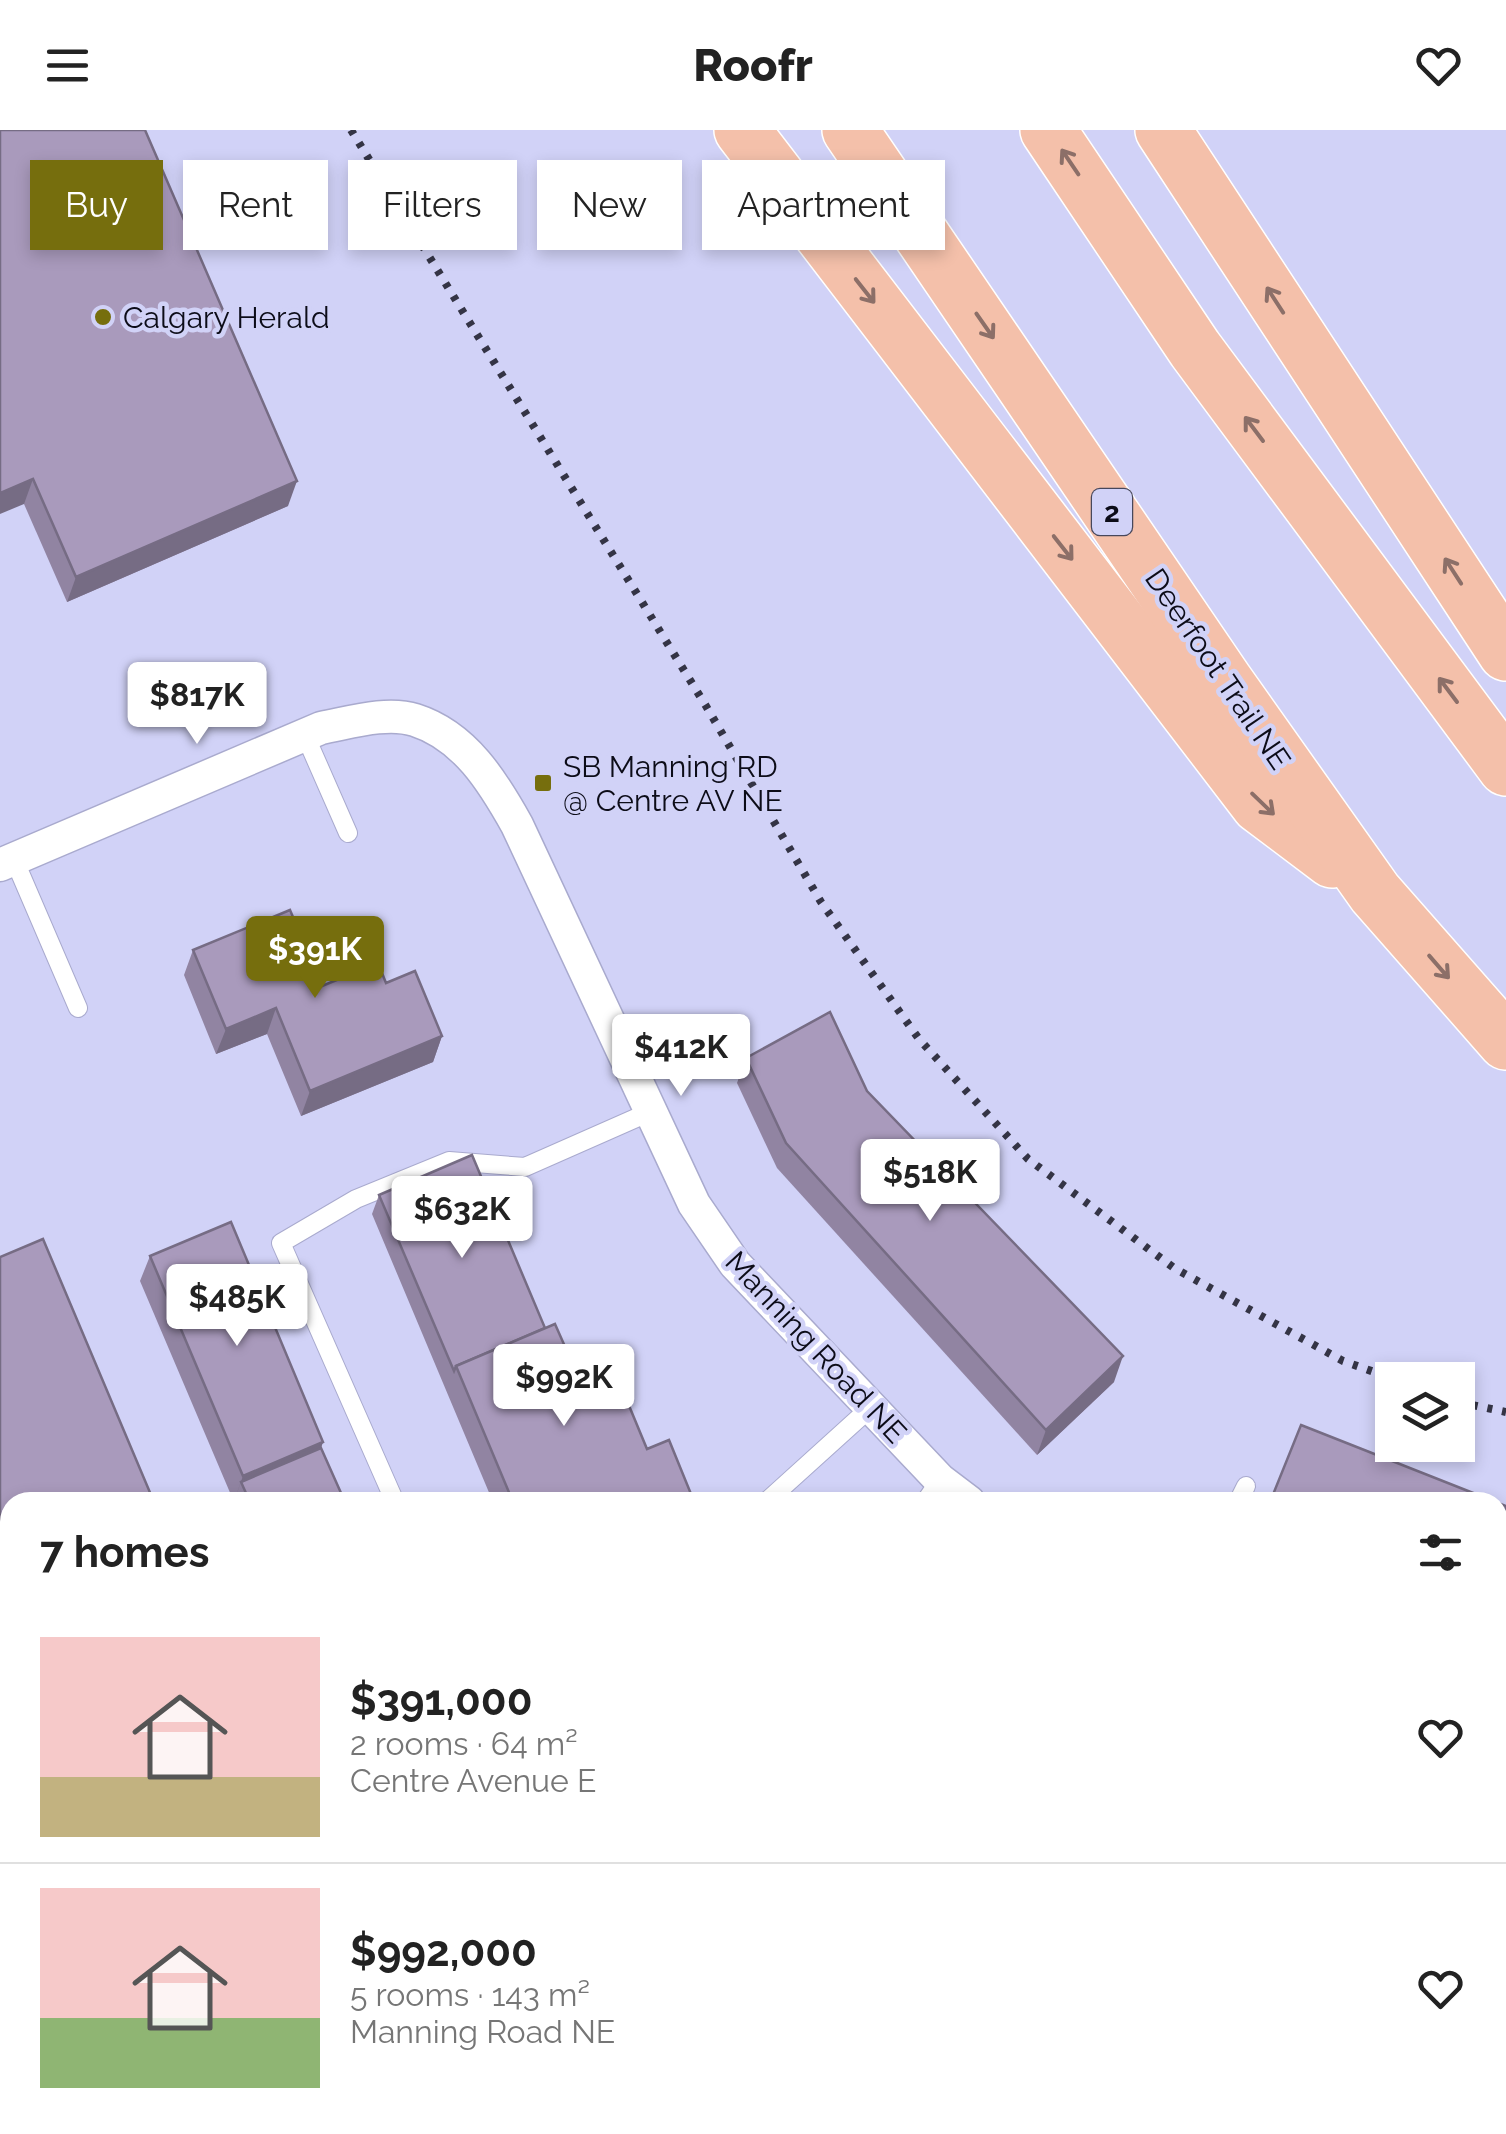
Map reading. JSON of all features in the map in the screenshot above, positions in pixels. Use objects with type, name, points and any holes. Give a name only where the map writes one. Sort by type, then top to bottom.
[{"type":"highway","points":[[742,130],[1260,804],[1375,893]]},
{"type":"highway","name":"Deerfoot Trail NE","points":[[850,130],[1224,681],[1375,893],[1506,1042]]},
{"type":"highway","points":[[1048,130],[1195,349],[1506,768]]},
{"type":"highway","points":[[1164,130],[1506,653]]},
{"type":"street","name":"Manning Road NE","points":[[305,735],[370,718],[413,719],[462,746],[494,784],[517,825],[694,1204],[736,1264],[870,1408],[932,1491]]},
{"type":"street","points":[[7,862],[305,735]]},
{"type":"lane","points":[[305,735],[348,834]]},
{"type":"lane","points":[[7,862],[78,1008]]},
{"type":"lane","points":[[391,1492],[281,1243],[356,1199],[449,1161],[525,1167],[652,1111]]},
{"type":"lane","points":[[777,1492],[870,1408]]},
{"type":"building","name":"Calgary Herald","points":[[0,130],[145,130],[158,160],[30,160],[30,250],[163,250],[163,172],[183,218],[183,250],[197,250],[297,481],[76,577],[33,479],[0,493]]},
{"type":"building","points":[[290,910],[322,986],[378,963],[386,983],[415,971],[442,1036],[310,1091],[276,1008],[226,1029],[193,950]]},
{"type":"building","points":[[830,1012],[867,1091],[1123,1356],[1046,1430],[786,1143],[746,1058]]},
{"type":"building","points":[[472,1155],[545,1328],[456,1366],[454,1371],[379,1195]]},
{"type":"building","points":[[231,1222],[323,1442],[243,1476],[150,1256]]},
{"type":"building","points":[[43,1239],[150,1492],[0,1492],[0,1257]]},
{"type":"building","points":[[555,1324],[574,1367],[591,1360],[609,1403],[625,1396],[647,1449],[669,1440],[690,1492],[509,1492],[456,1366]]},
{"type":"building","points":[[1301,1425],[1375,1454],[1375,1462],[1395,1462],[1471,1492],[1274,1492]]},
{"type":"building","points":[[321,1448],[341,1492],[246,1492],[241,1482]]},
{"type":"railway","points":[[351,130],[706,706],[821,902],[919,1039],[1028,1159],[1174,1268],[1343,1361],[1375,1372]]},
{"type":"railway","points":[[1475,1406],[1506,1412]]},
{"type":"place","name":"Calgary Herald","points":[[103,317]]},
{"type":"place","name":"SB Manning RD @ Centre AV NE","points":[[543,783]]}]
